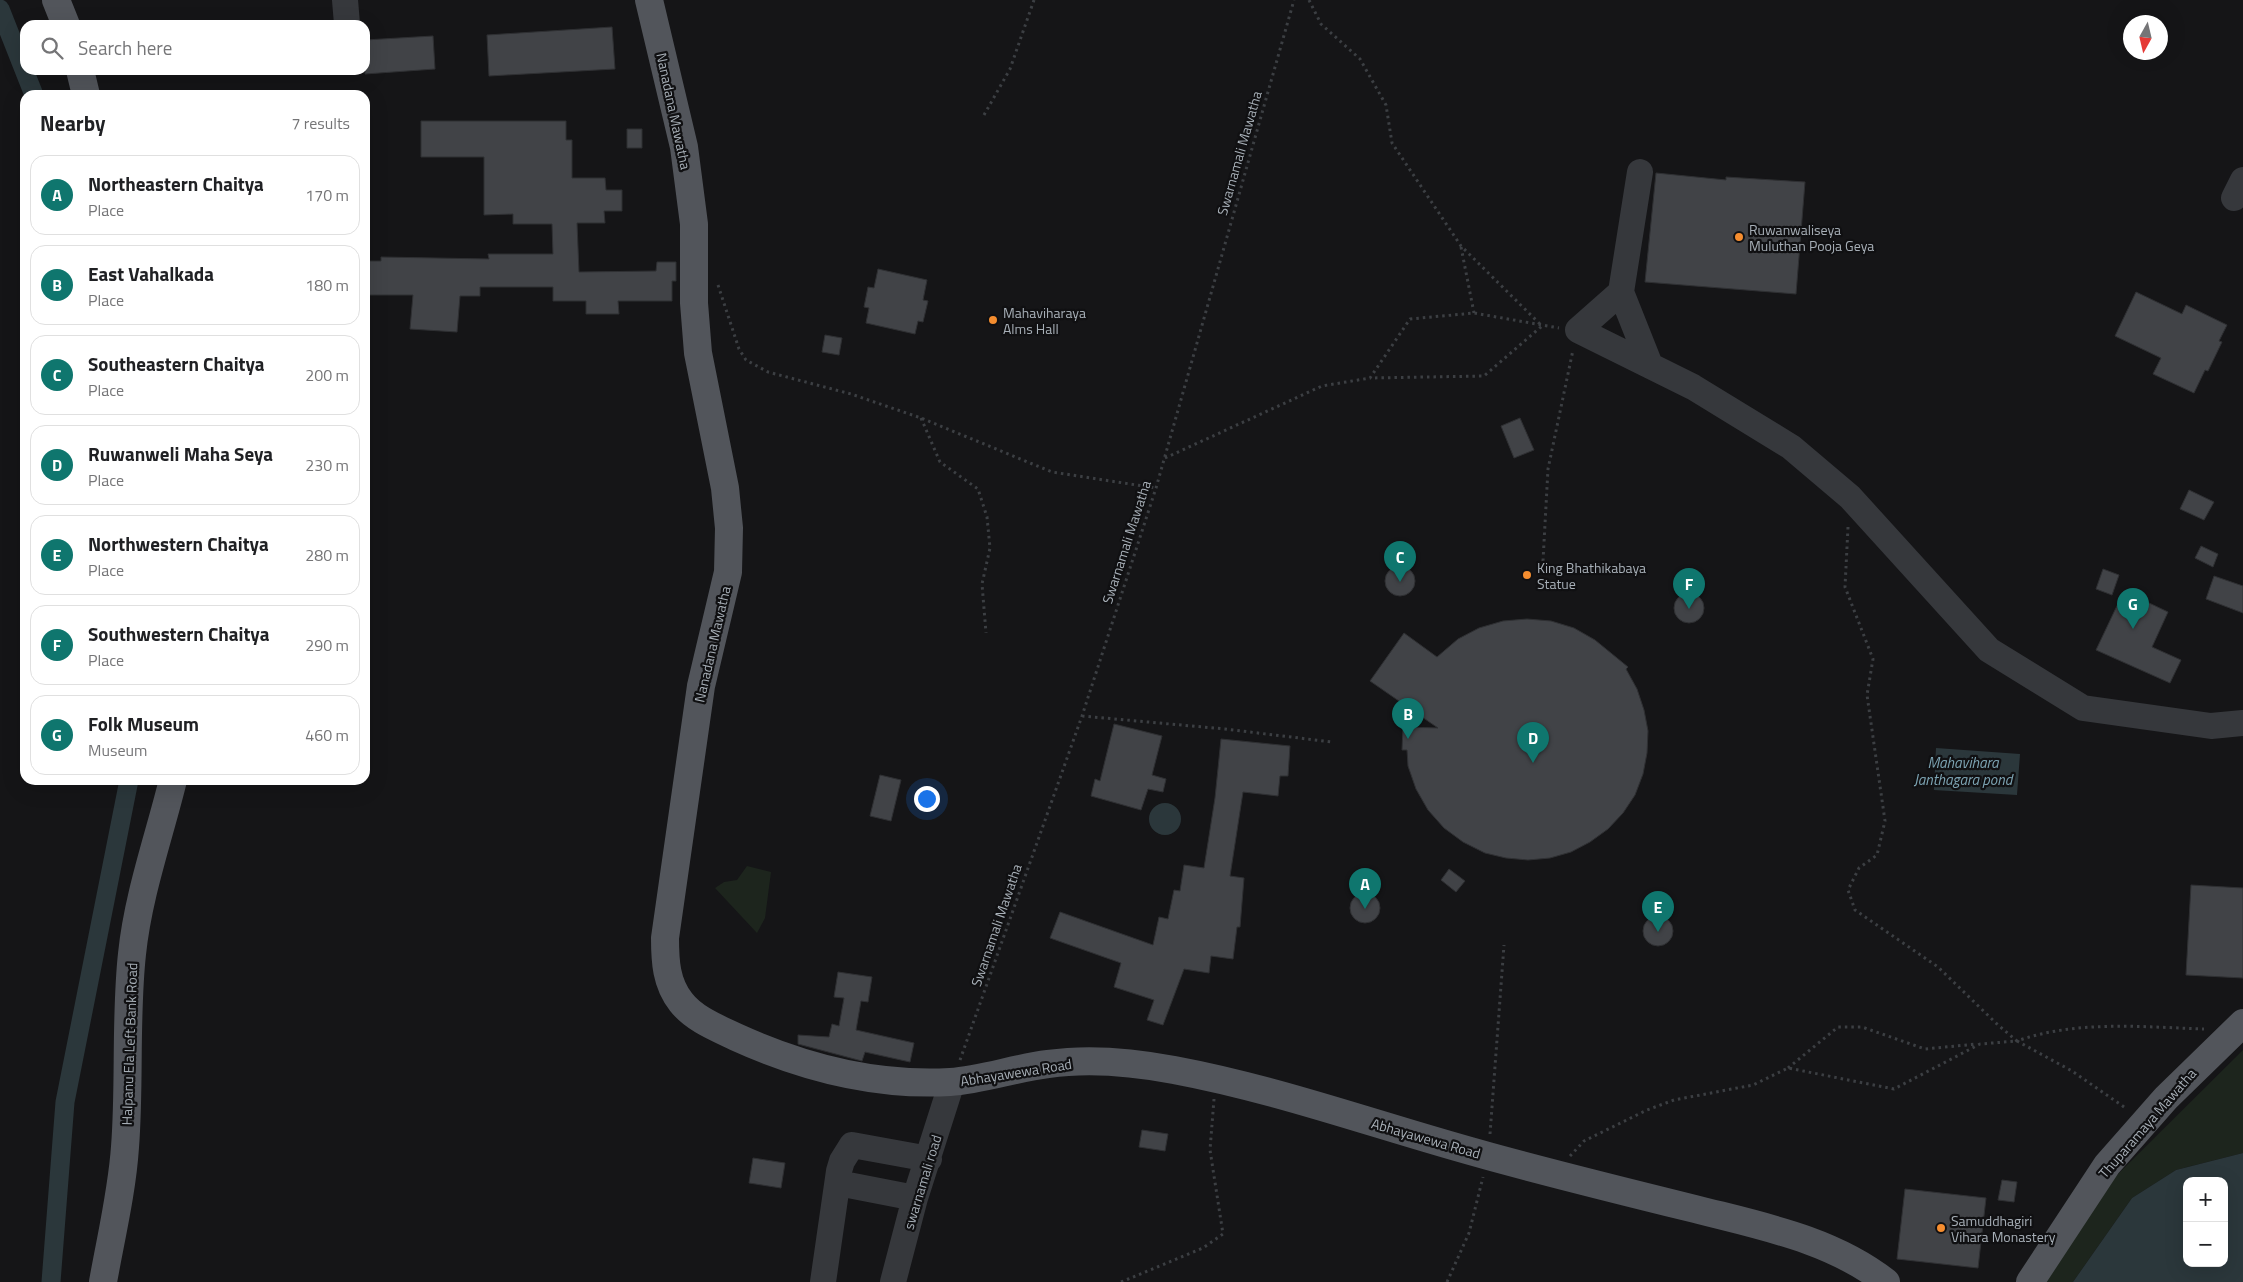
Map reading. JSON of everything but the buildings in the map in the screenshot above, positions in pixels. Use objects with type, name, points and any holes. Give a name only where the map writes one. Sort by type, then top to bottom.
[{"type":"main road","points":[[56,0],[64,20]]},
{"type":"main road","name":"Nanadana Mawatha","points":[[649,0],[684,147],[694,224],[694,303],[698,353],[725,488],[729,528],[728,572],[701,686],[693,732],[681,834],[665,938],[665,959],[668,976],[681,1002],[693,1014],[715,1028],[770,1052],[804,1064],[840,1072],[924,1082],[952,1082]]},
{"type":"main road","points":[[81,75],[85,90]]},
{"type":"main road","name":"Halpanu Ela Left Bank Road","points":[[103,1282],[120,1188],[125,1147],[129,990],[132,951],[172,785]]},
{"type":"main road","name":"Thuparamaya Mawatha","points":[[2030,1282],[2107,1166],[2144,1122],[2196,1066],[2239,1027]]},
{"type":"main road","name":"Abhayawewa Road","points":[[952,1082],[1047,1064],[1102,1061],[1148,1066],[1217,1080],[1316,1106],[1488,1156],[1754,1224],[1829,1247],[1852,1259],[1886,1282]]},
{"type":"street","points":[[1640,172],[1621,292],[1650,365]]},
{"type":"street","points":[[1621,292],[1578,330],[1693,387],[1791,446],[1850,497],[1989,650],[2083,708],[2211,726],[2243,723]]},
{"type":"street","name":"swarnamali road","points":[[893,1282],[915,1198],[952,1082]]},
{"type":"street","points":[[823,1282],[842,1161],[852,1145],[929,1159]]},
{"type":"street","points":[[838,1183],[915,1198]]},
{"type":"path","points":[[984,115],[1010,68],[1034,0]]},
{"type":"path","name":"Swarnamali Mawatha","points":[[952,1082],[1082,716],[1156,488],[1294,0]]},
{"type":"path","points":[[1309,0],[1320,24],[1360,59],[1386,105],[1392,143],[1461,246],[1542,326]]},
{"type":"path","points":[[1461,246],[1474,314]]},
{"type":"path","points":[[716,277],[739,349],[746,360],[768,372],[850,394],[921,418],[1052,472],[1156,488]]},
{"type":"path","points":[[1370,378],[1410,319],[1474,314],[1542,326],[1578,330],[1548,469],[1543,561]]},
{"type":"path","points":[[1165,458],[1322,386],[1370,378],[1484,376],[1542,326]]},
{"type":"path","points":[[921,418],[940,462],[978,489],[987,517],[990,548],[982,584],[986,633]]},
{"type":"path","points":[[1850,497],[1845,587],[1873,659],[1867,695],[1885,821],[1877,855],[1859,868],[1848,890],[1855,910],[1938,967],[2017,1041],[2072,1070],[2144,1122]]},
{"type":"path","points":[[1082,716],[1225,729],[1332,742]]},
{"type":"path","points":[[1447,1282],[1469,1234],[1488,1156],[1504,945]]},
{"type":"path","points":[[1564,1176],[1570,1155],[1584,1141],[1639,1113],[1674,1100],[1753,1085],[1788,1068],[1838,1027],[1862,1027],[1925,1049],[2017,1041],[2041,1032],[2083,1028],[2239,1027]]},
{"type":"path","points":[[1788,1068],[1894,1089],[1980,1044]]},
{"type":"path","points":[[1121,1282],[1203,1248],[1223,1234],[1210,1150],[1217,1080]]},
{"type":"shaded area","points":[[747,866],[771,872],[765,918],[757,933],[715,888],[724,882],[737,880]]},
{"type":"shaded area","points":[[2243,1050],[2243,1153],[2176,1170],[2132,1198],[2073,1282],[2045,1282],[2115,1177]]},
{"type":"water","name":"Mahavihara Janthagara pond","points":[[1936,748],[2020,754],[2017,795],[1934,790]]},
{"type":"water","points":[[1165,803],[1171,804],[1176,808],[1180,813],[1180,825],[1176,830],[1171,834],[1165,835],[1159,834],[1154,830],[1150,825],[1149,819],[1150,813],[1154,808],[1159,804]]},
{"type":"water","points":[[2243,1153],[2243,1282],[2073,1282],[2132,1198],[2176,1170]]},
{"type":"waterway","points":[[0,9],[20,60]]},
{"type":"waterway","points":[[26,75],[32,90]]},
{"type":"waterway","points":[[51,1282],[65,1102],[128,785]]},
{"type":"place","name":"Ruwanwaliseya Muluthan Pooja Geya","points":[[1739,237]]},
{"type":"place","name":"Mahaviharaya Alms Hall","points":[[993,320]]},
{"type":"place","name":"King Bhathikabaya Statue","points":[[1527,575]]},
{"type":"place","name":"Southeastern Chaitya","points":[[1400,582]]},
{"type":"place","name":"Southwestern Chaitya","points":[[1689,609]]},
{"type":"place","name":"Folk Museum","points":[[2133,629]]},
{"type":"place","name":"East Vahalkada","points":[[1408,739]]},
{"type":"place","name":"Ruwanweli Maha Seya","points":[[1533,763]]},
{"type":"place","name":"Northeastern Chaitya","points":[[1365,909]]},
{"type":"place","name":"Northwestern Chaitya","points":[[1658,932]]},
{"type":"place","name":"Samuddhagiri Vihara Monastery","points":[[1941,1228]]}]
